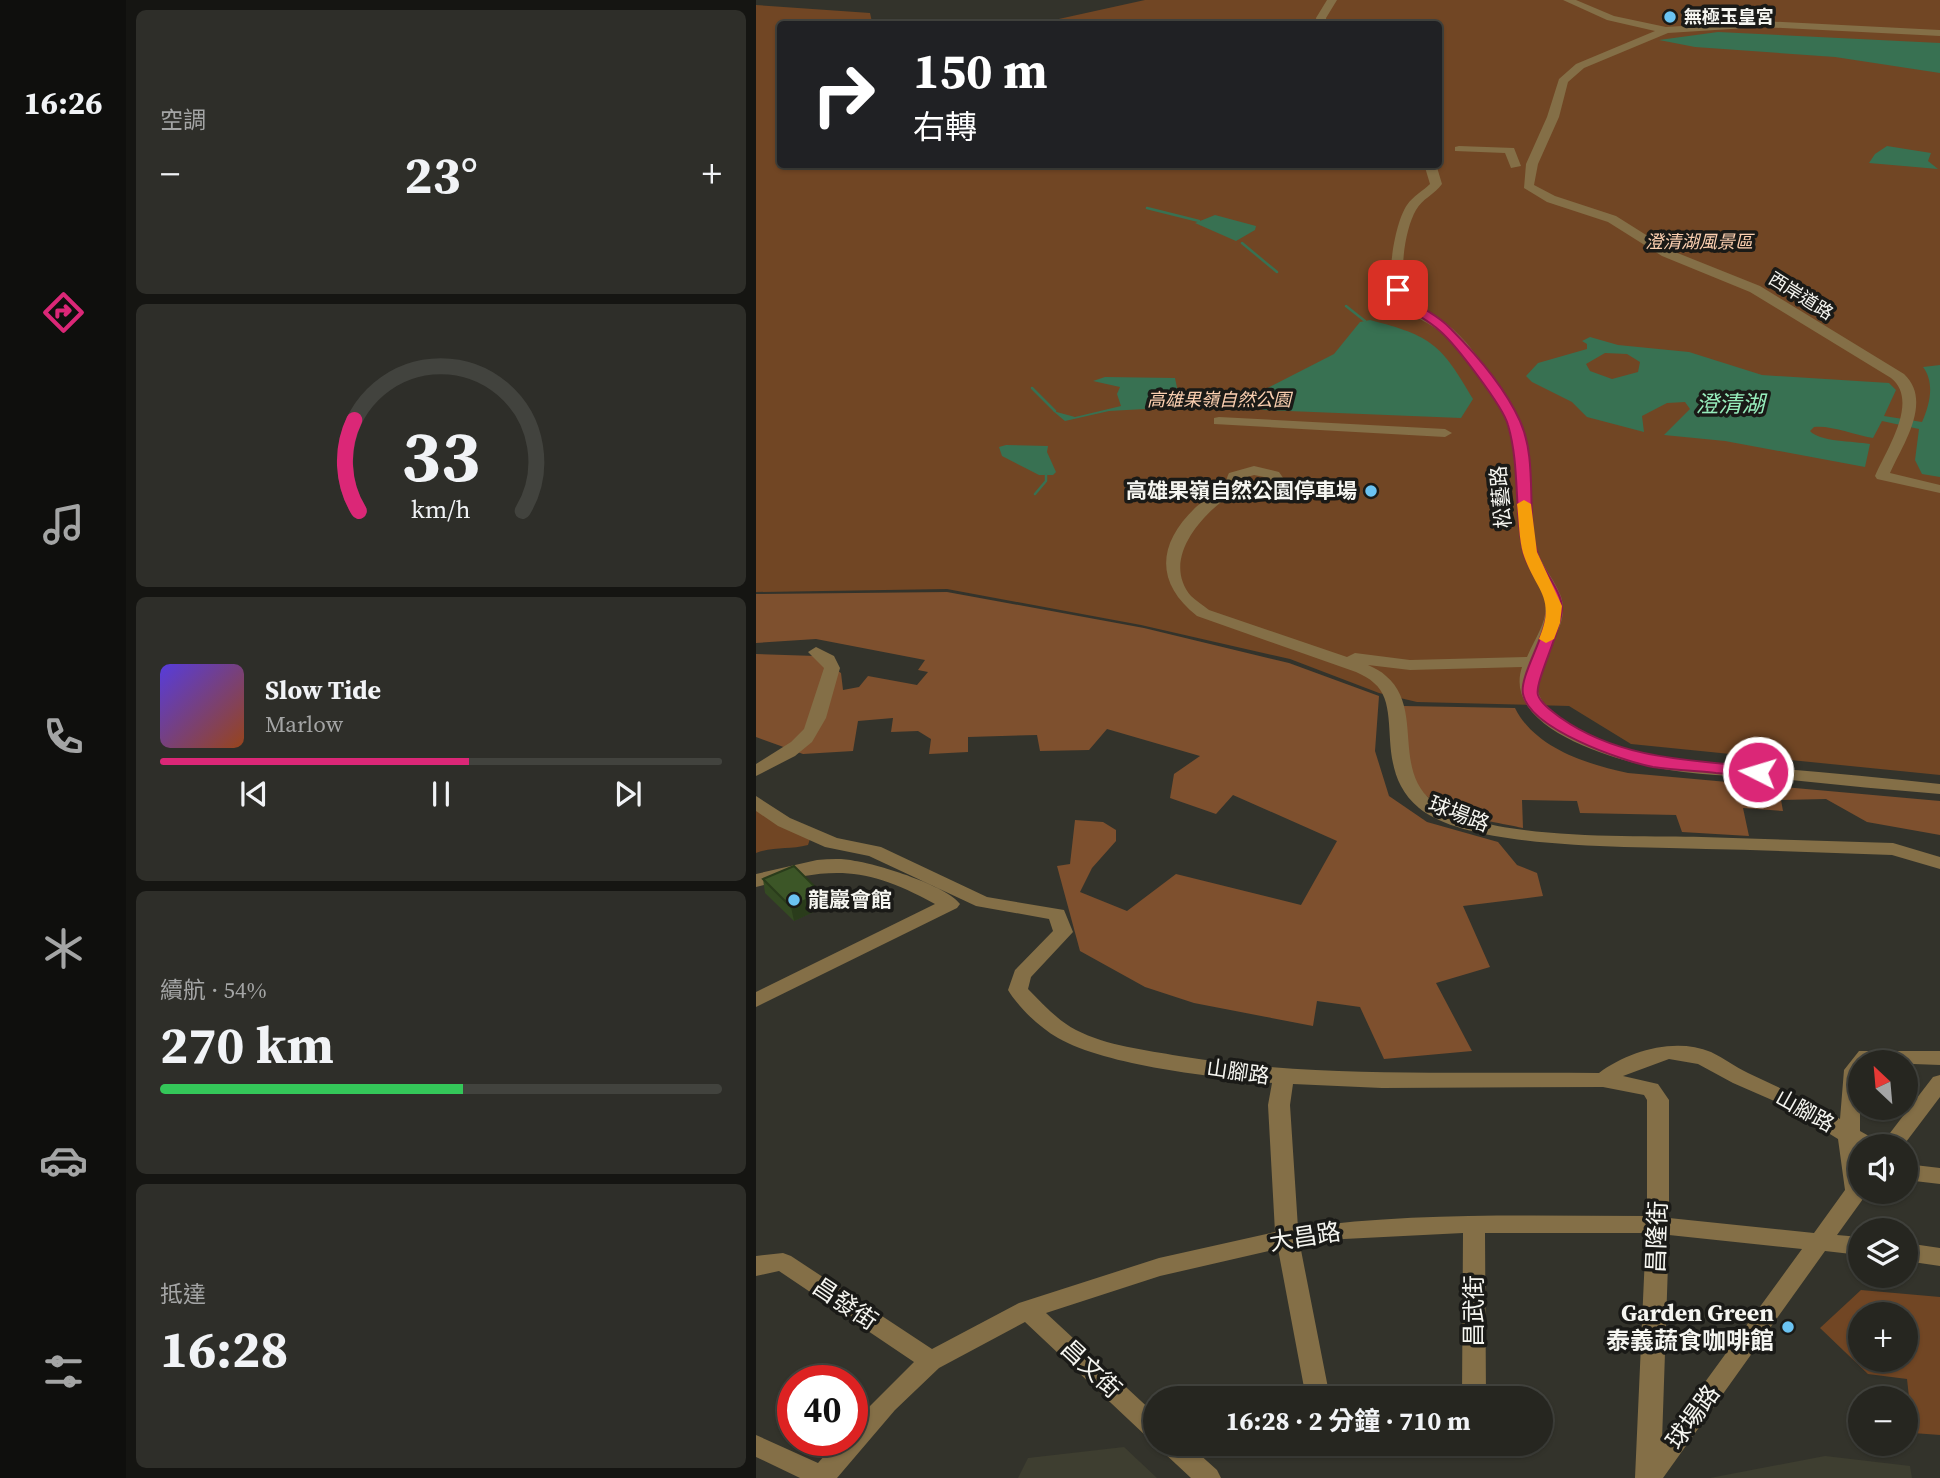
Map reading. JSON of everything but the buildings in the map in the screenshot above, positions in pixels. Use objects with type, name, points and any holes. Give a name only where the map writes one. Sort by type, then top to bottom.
[{"type":"street","points":[[1322,21],[1332,0]]},
{"type":"street","points":[[1568,0],[1611,18],[1666,30],[1762,24],[1940,33]]},
{"type":"street","points":[[1532,167],[1512,166],[1510,176],[1519,182],[1532,167],[1553,117],[1563,81],[1580,66],[1666,30]]},
{"type":"street","points":[[1459,149],[1510,150],[1515,166]]},
{"type":"street","name":"松藝路","points":[[1431,168],[1436,184],[1412,206],[1403,224],[1398,290],[1406,304],[1444,328],[1493,389],[1514,422],[1523,469],[1530,552],[1555,606],[1553,623],[1533,662],[1530,682]]},
{"type":"street","name":"西岸道路","points":[[1519,182],[1551,199],[1612,219],[1675,257],[1755,289],[1903,380],[1910,394],[1908,414],[1882,476],[1940,489]]},
{"type":"street","points":[[1219,421],[1445,433]]},
{"type":"street","name":"球場路","points":[[1232,487],[1201,509],[1183,534],[1175,551],[1172,569],[1173,581],[1179,594],[1188,605],[1203,614],[1375,673],[1386,682],[1396,702],[1396,747],[1401,772],[1416,796],[1427,806],[1450,816],[1508,832],[1556,838],[1893,849],[1940,863]]},
{"type":"street","points":[[1547,634],[1538,668],[1530,682],[1531,697],[1545,713],[1567,730],[1617,752],[1654,762],[1940,789]]},
{"type":"street","points":[[756,771],[791,754],[812,731],[822,704],[825,680],[832,668],[828,660],[816,652]]},
{"type":"street","points":[[1315,652],[1410,665],[1533,662]]},
{"type":"street","name":"山腳路","points":[[756,802],[784,822],[832,843],[873,851],[983,902],[1057,914],[1063,932],[1022,975],[1018,990],[1051,1023],[1075,1038],[1121,1051],[1220,1072],[1283,1078],[1603,1080],[1621,1068],[1668,1052],[1703,1057],[1740,1079],[1789,1099],[1848,1134]]},
{"type":"street","points":[[1893,849],[1940,850]]},
{"type":"street","points":[[756,881],[779,871],[852,865],[929,891],[950,904],[756,1000]]},
{"type":"street","points":[[1918,1057],[1940,1058]]},
{"type":"street","points":[[1283,1078],[1279,1105],[1287,1238],[1316,1386]]},
{"type":"street","name":"昌隆街","points":[[1603,1080],[1651,1089],[1658,1100],[1658,1225],[1648,1478]]},
{"type":"street","points":[[1900,1134],[1940,1082]]},
{"type":"street","points":[[1918,1173],[1940,1176]]},
{"type":"street","name":"球場路","points":[[1648,1478],[1848,1202]]},
{"type":"street","name":"大昌路","points":[[822,1478],[886,1403],[931,1361],[1027,1310],[1159,1266],[1287,1238],[1344,1230],[1474,1224],[1658,1225],[1848,1245]]},
{"type":"street","name":"昌武街","points":[[1474,1224],[1474,1386]]},
{"type":"street","points":[[1918,1254],[1940,1257]]},
{"type":"street","name":"昌發街","points":[[756,1267],[761,1263],[783,1262],[931,1361]]},
{"type":"street","name":"昌文街","points":[[1027,1310],[1143,1418]]},
{"type":"street","points":[[756,1445],[822,1478]]},
{"type":"street","points":[[1184,1456],[1208,1478]]},
{"type":"shaded area","points":[[947,592],[1144,628],[1289,663],[1379,696],[1375,751],[1389,796],[1427,822],[1498,842],[1517,865],[1537,873],[1543,896],[1463,906],[1490,967],[1436,983],[1472,1051],[1384,1059],[1360,1007],[1317,1001],[1313,1026],[1194,1003],[1145,987],[1080,951],[1057,866],[1070,864],[1075,820],[1103,822],[1116,830],[1116,841],[1092,868],[1080,892],[1127,911],[1176,874],[1301,905],[1337,841],[1233,795],[1216,814],[1170,798],[1174,774],[1200,756],[1107,729],[1089,750],[1040,751],[1037,735],[968,737],[968,752],[929,754],[931,739],[918,731],[891,732],[893,718],[858,721],[853,751],[803,754],[756,737],[756,654],[816,656],[841,673],[843,690],[859,687],[868,676],[917,685],[928,672],[918,670],[925,660],[816,639],[756,643],[756,594]]},
{"type":"shaded area","points":[[1403,706],[1515,708],[1535,734],[1548,744],[1595,765],[1628,773],[1940,801],[1940,835],[1867,822],[1826,799],[1781,800],[1783,811],[1743,808],[1749,836],[1682,832],[1676,815],[1580,813],[1577,801],[1522,800],[1523,828],[1472,817],[1439,804],[1425,795],[1414,782],[1405,759]]},
{"type":"shaded area","points":[[1124,1447],[1157,1478],[1018,1478],[1028,1458]]},
{"type":"shaded area","points":[[1825,1456],[1910,1466],[1912,1478],[1710,1478]]},
{"type":"green space","points":[[1145,0],[1940,0],[1940,775],[1631,744],[1569,706],[1417,702],[1379,693],[1290,659],[1141,625],[947,589],[756,592],[756,5],[870,13],[872,21],[777,21],[777,168],[1442,168],[1442,21],[1050,21]]},
{"type":"green space","points":[[756,809],[810,839],[808,845],[756,853]]},
{"type":"green space","points":[[1861,1290],[1940,1297],[1940,1435],[1918,1433],[1918,1386],[1908,1386],[1907,1379],[1866,1372],[1918,1372],[1918,1302],[1848,1302]]},
{"type":"green space","points":[[1848,1302],[1848,1355],[1820,1328]]},
{"type":"water","points":[[1718,32],[1940,43],[1940,73],[1835,57],[1695,47],[1659,40]]},
{"type":"water","points":[[1887,146],[1931,153],[1928,161],[1938,169],[1869,163],[1875,154]]},
{"type":"water","points":[[1215,215],[1256,226],[1255,230],[1236,241],[1195,223]]},
{"type":"water","points":[[1370,320],[1408,331],[1443,354],[1473,399],[1461,418],[1263,410],[1250,397],[1334,354],[1360,322]]},
{"type":"water","name":"澄清湖","points":[[1590,337],[1618,345],[1689,352],[1762,375],[1889,383],[1896,390],[1884,416],[1922,422],[1930,394],[1929,380],[1923,367],[1940,365],[1940,477],[1922,474],[1915,460],[1919,429],[1882,421],[1873,438],[1828,427],[1814,427],[1810,431],[1829,439],[1870,444],[1865,467],[1725,441],[1664,435],[1690,409],[1685,402],[1667,403],[1642,416],[1644,432],[1587,417],[1572,402],[1532,382],[1526,376],[1538,363],[1587,349],[1587,344],[1582,341]],"holes":[[[1605,353],[1627,354],[1640,362],[1638,372],[1612,379],[1590,371],[1586,364]]]},
{"type":"water","points":[[1105,377],[1175,378],[1181,407],[1109,411],[1065,421],[1053,411],[1075,417],[1121,406],[1117,394],[1120,387],[1093,381]]},
{"type":"water","points":[[1048,446],[1047,452],[1056,472],[1053,475],[1039,475],[1002,456],[999,447]]},
{"type":"waterway","points":[[1147,208],[1199,221]]},
{"type":"waterway","points":[[1242,243],[1277,272]]},
{"type":"waterway","points":[[1346,306],[1365,321]]},
{"type":"waterway","points":[[1032,388],[1055,411]]},
{"type":"waterway","points":[[1035,494],[1046,481],[1046,475]]},
{"type":"slow traffic","points":[[1524,504],[1530,552],[1555,606],[1553,623],[1546,639]]},
{"type":"place","name":"無極玉皇宮","points":[[1670,17]]},
{"type":"place","name":"高雄果嶺自然公園停車場","points":[[1371,491]]},
{"type":"place","name":"龍巖會館","points":[[794,900]]},
{"type":"place","name":"Garden Green 泰義蔬食咖啡館","points":[[1788,1327]]},
{"type":"route","points":[[1398,290],[1406,304],[1444,328],[1493,389],[1514,422],[1523,469],[1525,524],[1530,552],[1555,606],[1553,623],[1547,634],[1538,668],[1530,682],[1531,697],[1545,713],[1567,730],[1617,752],[1654,762],[1758,772]]},
{"type":"park label","name":"澄清湖風景區","points":[[1699,242]]},
{"type":"park label","name":"高雄果嶺自然公園","points":[[1219,400]]}]
